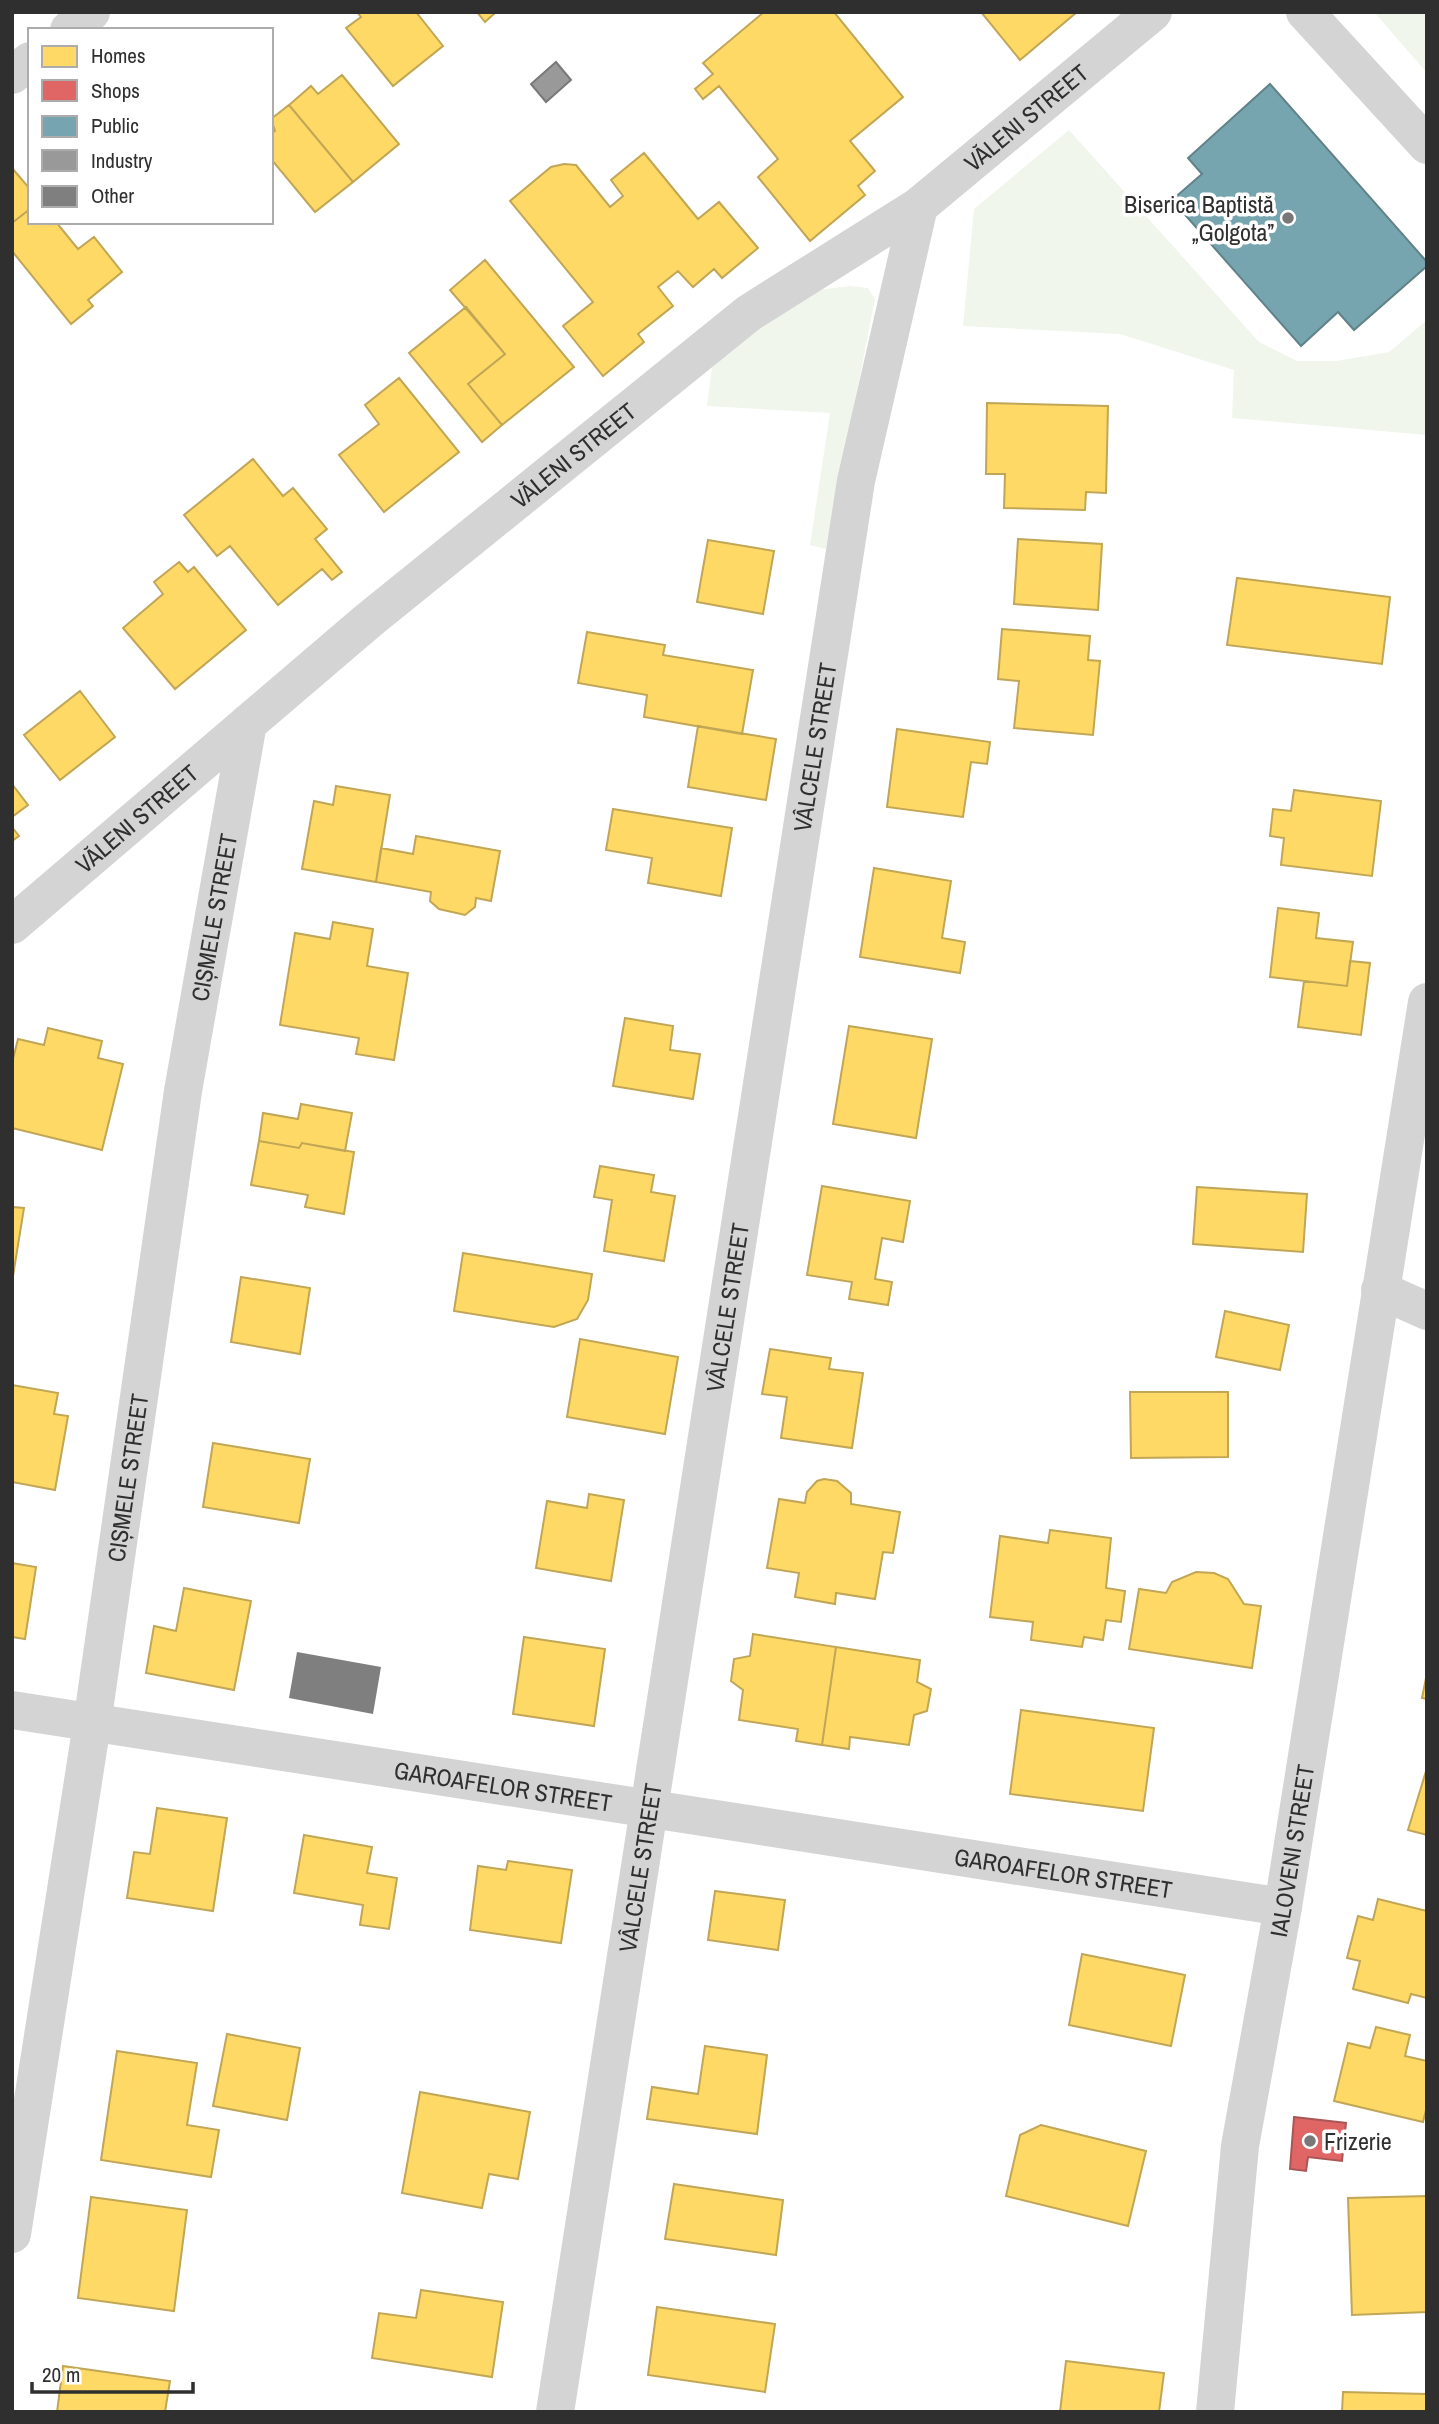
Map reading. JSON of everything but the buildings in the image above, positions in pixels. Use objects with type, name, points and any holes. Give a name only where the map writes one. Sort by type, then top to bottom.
[{"type":"street","points":[[72,28],[92,12]]},
{"type":"street","name":"VĂLENI STREET","points":[[12,925],[369,620],[749,313],[919,206],[1153,12]]},
{"type":"street","points":[[1305,12],[1427,145]]},
{"type":"street","points":[[12,75],[28,63]]},
{"type":"street","name":"VÂLCELE STREET","points":[[555,2412],[647,1808],[856,481],[919,206]]},
{"type":"street","name":"CIȘMELE STREET","points":[[12,2234],[92,1724],[183,1091],[248,723]]},
{"type":"street","name":"IALOVENI STREET","points":[[1215,2412],[1240,2146],[1283,1907],[1427,1002]]},
{"type":"street","points":[[1380,1290],[1427,1311]]},
{"type":"street","name":"GAROAFELOR STREET","points":[[12,1710],[1283,1907]]},
{"type":"shaded area","points":[[1374,12],[1427,12],[1427,73]]},
{"type":"shaded area","points":[[1069,130],[1259,342],[1297,361],[1336,361],[1389,352],[1427,320],[1427,435],[1232,418],[1234,370],[1120,334],[963,326],[974,209]]},
{"type":"shaded area","points":[[850,286],[868,288],[875,299],[826,549],[810,545],[830,413],[707,406],[712,367],[800,296],[817,290]]},
{"type":"place","name":"Biserica Baptistă „Golgota”","points":[[1288,218]]},
{"type":"place","name":"Frizerie","points":[[1310,2141]]}]
